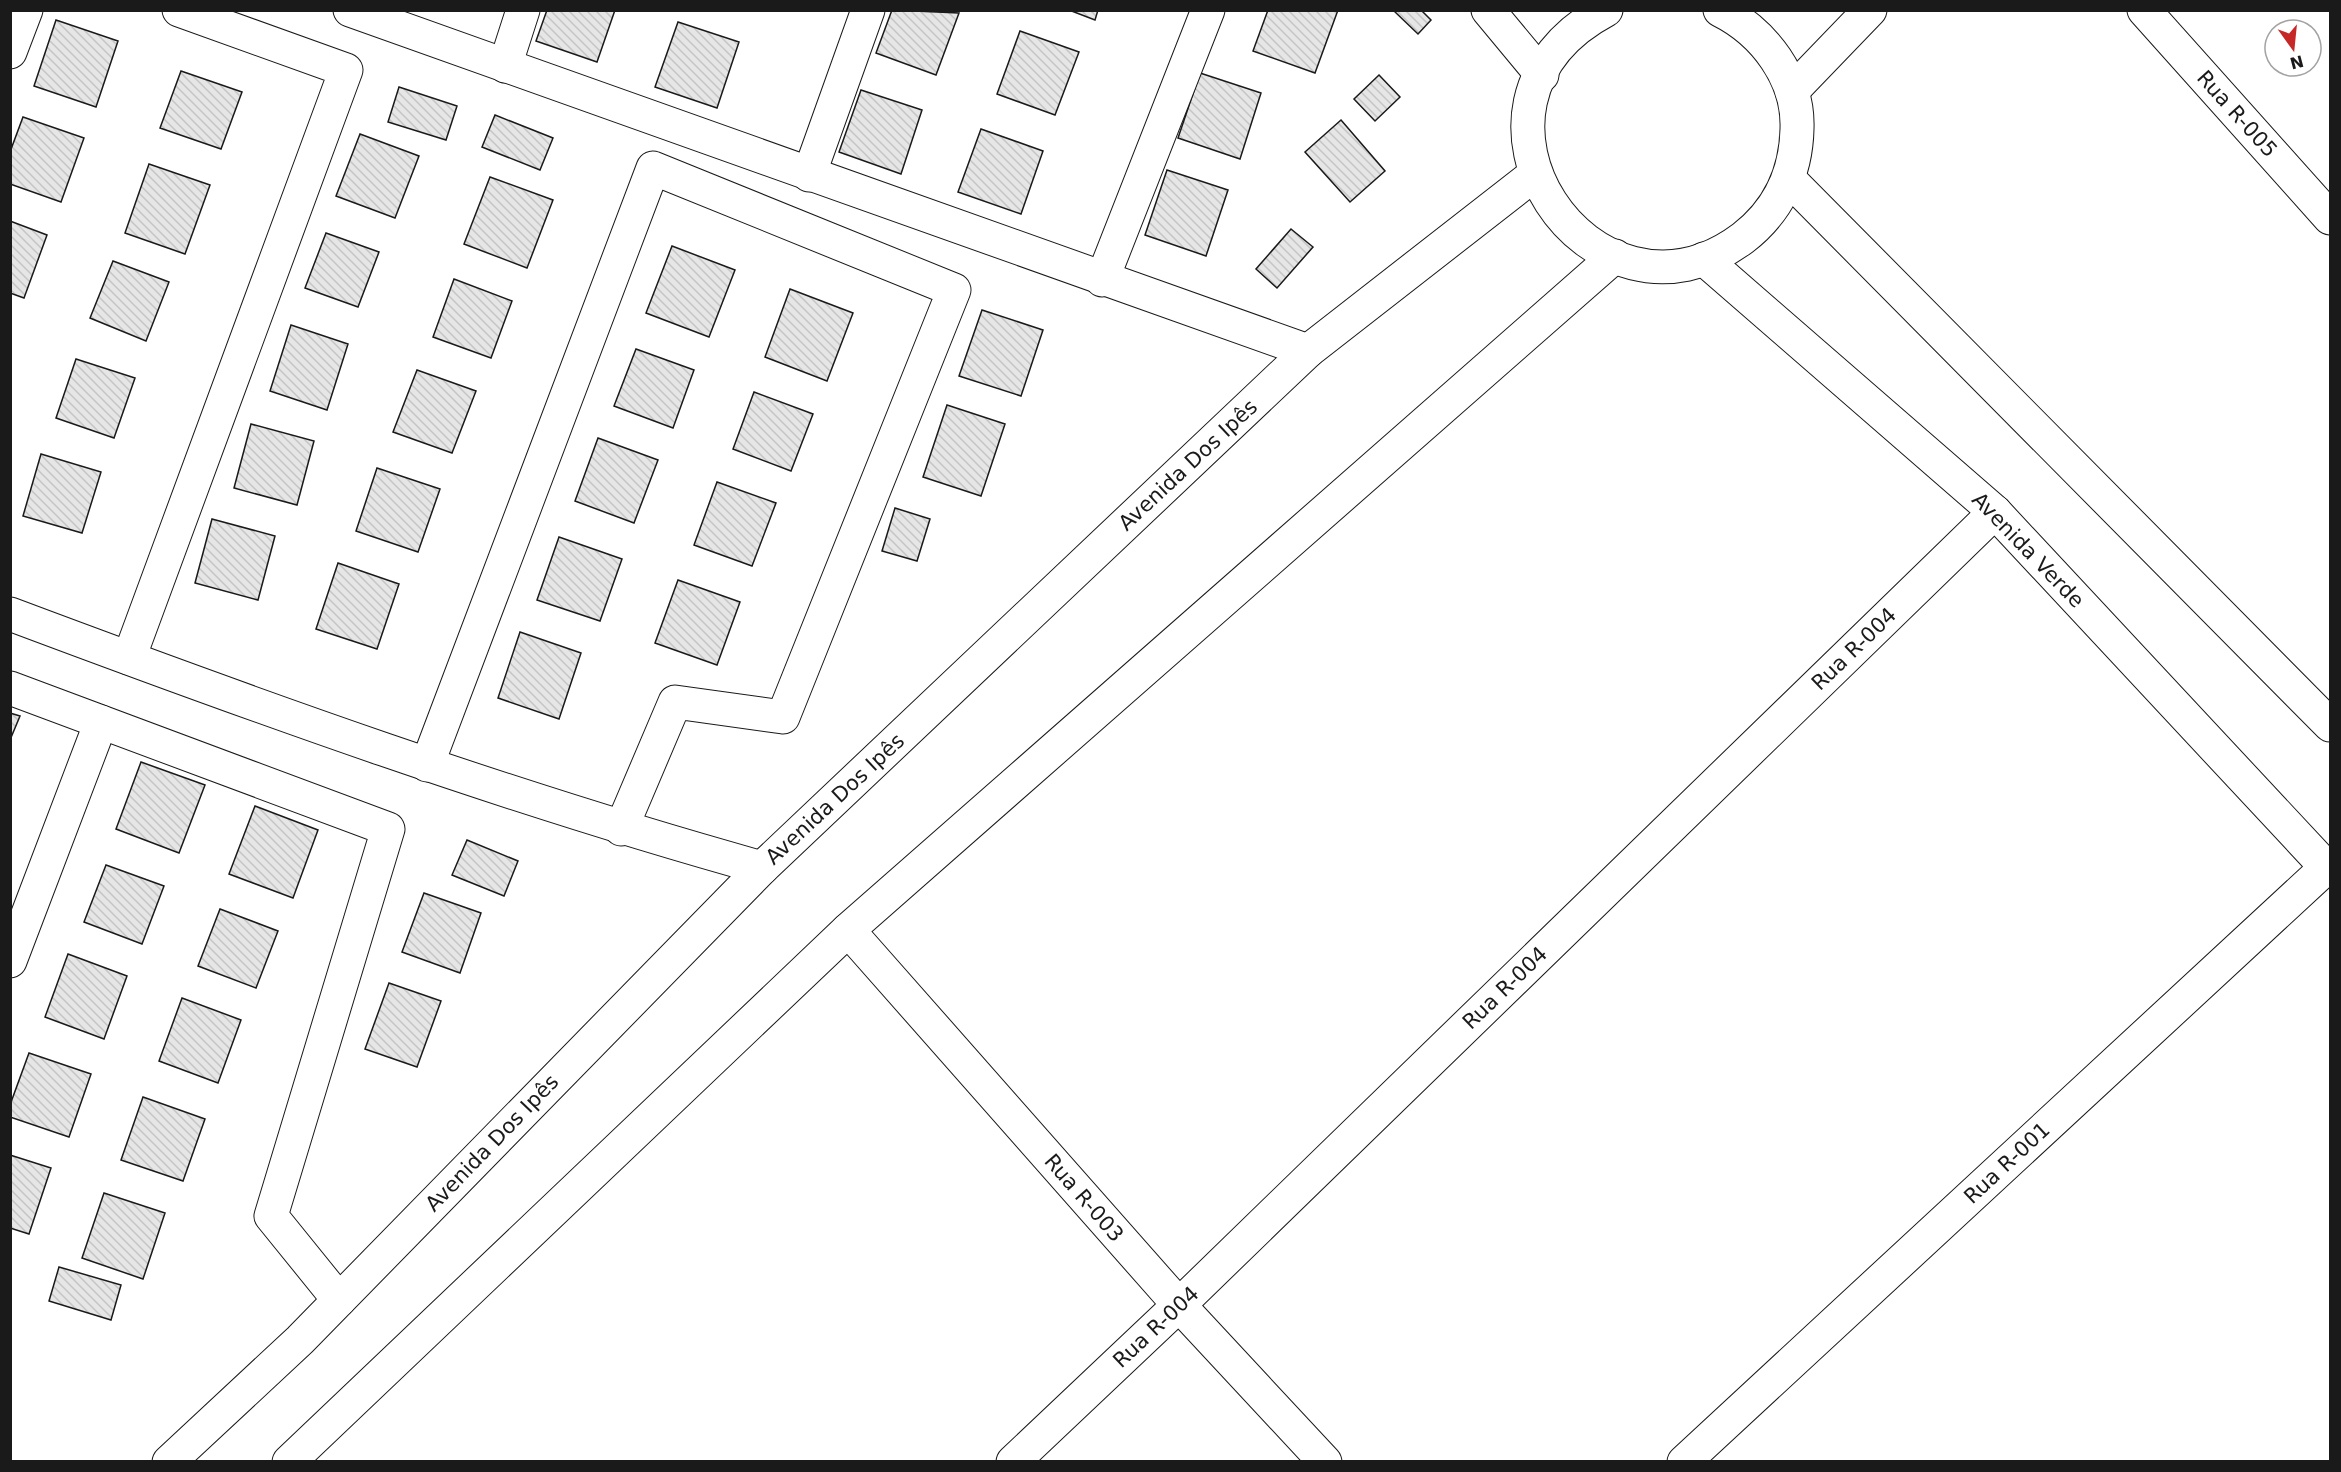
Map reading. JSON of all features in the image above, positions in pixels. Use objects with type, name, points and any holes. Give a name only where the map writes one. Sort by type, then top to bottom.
[{"type":"street","points":[[10,52],[26,10]]},
{"type":"street","points":[[129,658],[346,70],[179,10]]},
{"type":"street","points":[[350,10],[1102,280],[1308,351]]},
{"type":"street","points":[[505,66],[523,10]]},
{"type":"street","points":[[809,175],[867,10]]},
{"type":"street","points":[[1102,280],[1208,10]]},
{"type":"street","points":[[1488,10],[1542,75]]},
{"type":"street","points":[[1606,10],[1588,20],[1565,39],[1547,62],[1535,88],[1529,116],[1529,146],[1535,174],[1547,200],[1565,224],[1588,243],[1615,256],[1644,264],[1674,265],[1704,259],[1731,247],[1755,228],[1775,206],[1789,179],[1796,151],[1797,131],[1792,92],[1779,63],[1760,38],[1733,13]]},
{"type":"street","points":[[1792,92],[1870,10]]},
{"type":"street","name":"Rua R-005","points":[[2144,10],[2331,218]]},
{"type":"street","points":[[427,765],[653,168],[954,290],[783,717],[675,702],[621,829]]},
{"type":"street","name":"Avenida Dos Ipês","points":[[169,1461],[300,1340],[762,868],[1308,351],[1535,174]]},
{"type":"street","points":[[1789,179],[2331,724]]},
{"type":"street","points":[[289,1461],[848,930],[1615,256]]},
{"type":"street","name":"Avenida Verde","points":[[1704,259],[1995,512],[2329,866]]},
{"type":"street","name":"Rua R-004","points":[[1013,1461],[1179,1305],[1995,512]]},
{"type":"street","points":[[10,614],[427,765],[621,829],[762,868]]},
{"type":"street","points":[[10,688],[388,829],[271,1216],[339,1300]]},
{"type":"street","points":[[10,962],[101,722]]},
{"type":"street","name":"Rua R-001","points":[[1684,1461],[2329,866]]},
{"type":"street","name":"Rua R-003","points":[[848,930],[1179,1305],[1325,1461]]},
{"type":"building","points":[[547,10],[615,10],[597,62],[536,41]]},
{"type":"building","points":[[892,10],[959,13],[936,75],[876,53]]},
{"type":"building","points":[[1069,10],[1098,10],[1095,20]]},
{"type":"building","points":[[1268,10],[1338,10],[1315,73],[1253,51]]},
{"type":"building","points":[[1421,10],[1431,20],[1418,34],[1394,11]]},
{"type":"building","points":[[56,20],[118,41],[96,107],[34,86]]},
{"type":"building","points":[[678,22],[739,42],[717,108],[655,87]]},
{"type":"building","points":[[1020,31],[1079,52],[1055,115],[997,94]]},
{"type":"building","points":[[181,71],[242,92],[221,149],[160,128]]},
{"type":"building","points":[[1200,73],[1261,93],[1240,159],[1178,138]]},
{"type":"building","points":[[1379,75],[1400,97],[1375,121],[1354,99]]},
{"type":"building","points":[[399,87],[457,106],[446,140],[388,122]]},
{"type":"building","points":[[861,90],[922,110],[901,174],[839,152]]},
{"type":"building","points":[[495,115],[553,138],[540,170],[482,147]]},
{"type":"building","points":[[23,117],[84,138],[61,202],[10,184],[10,152]]},
{"type":"building","points":[[1341,120],[1385,171],[1350,202],[1305,152]]},
{"type":"building","points":[[981,129],[1043,151],[1021,214],[958,192]]},
{"type":"building","points":[[360,134],[419,156],[395,218],[336,196]]},
{"type":"building","points":[[149,164],[210,185],[185,254],[125,233]]},
{"type":"building","points":[[1167,170],[1228,190],[1206,256],[1145,235]]},
{"type":"building","points":[[490,177],[553,200],[527,268],[464,244]]},
{"type":"building","points":[[10,221],[47,235],[24,298],[10,293]]},
{"type":"building","points":[[1291,229],[1313,247],[1277,288],[1256,269]]},
{"type":"building","points":[[326,233],[379,252],[358,307],[305,288]]},
{"type":"building","points":[[672,246],[735,270],[709,337],[646,313]]},
{"type":"building","points":[[113,261],[169,282],[146,341],[90,318]]},
{"type":"building","points":[[454,279],[512,301],[491,358],[433,337]]},
{"type":"building","points":[[790,289],[853,313],[827,381],[765,357]]},
{"type":"building","points":[[982,310],[1043,330],[1021,396],[959,376]]},
{"type":"building","points":[[291,325],[348,344],[327,410],[270,391]]},
{"type":"building","points":[[636,349],[694,370],[673,428],[614,406]]},
{"type":"building","points":[[76,359],[135,378],[114,438],[56,418]]},
{"type":"building","points":[[417,370],[476,391],[452,453],[393,432]]},
{"type":"building","points":[[754,392],[813,414],[791,471],[733,449]]},
{"type":"building","points":[[947,405],[1005,424],[981,496],[923,477]]},
{"type":"building","points":[[251,424],[314,441],[297,505],[234,488]]},
{"type":"building","points":[[598,438],[658,460],[634,523],[575,501]]},
{"type":"building","points":[[41,454],[101,472],[82,533],[23,516]]},
{"type":"building","points":[[377,468],[440,489],[418,552],[356,531]]},
{"type":"building","points":[[717,482],[776,503],[752,566],[694,545]]},
{"type":"building","points":[[895,508],[930,519],[917,561],[882,551]]},
{"type":"building","points":[[212,519],[275,536],[258,600],[195,583]]},
{"type":"building","points":[[559,537],[622,559],[600,621],[537,600]]},
{"type":"building","points":[[338,563],[399,584],[377,649],[316,629]]},
{"type":"building","points":[[678,580],[740,602],[717,665],[655,643]]},
{"type":"building","points":[[520,632],[581,653],[559,719],[498,698]]},
{"type":"building","points":[[10,713],[20,716],[10,740]]},
{"type":"building","points":[[141,762],[205,785],[179,853],[116,829]]},
{"type":"building","points":[[255,806],[318,830],[293,898],[229,874]]},
{"type":"building","points":[[467,840],[518,861],[504,896],[452,875]]},
{"type":"building","points":[[106,865],[164,886],[142,944],[84,922]]},
{"type":"building","points":[[424,893],[481,913],[460,973],[402,952]]},
{"type":"building","points":[[220,909],[278,931],[256,988],[198,966]]},
{"type":"building","points":[[68,954],[127,976],[104,1039],[45,1017]]},
{"type":"building","points":[[389,983],[441,1001],[417,1067],[365,1049]]},
{"type":"building","points":[[182,998],[241,1020],[218,1083],[159,1061]]},
{"type":"building","points":[[29,1053],[91,1074],[69,1137],[10,1117],[10,1105]]},
{"type":"building","points":[[143,1097],[205,1119],[183,1181],[121,1160]]},
{"type":"building","points":[[10,1155],[51,1168],[29,1234],[10,1228]]},
{"type":"building","points":[[104,1193],[165,1213],[143,1279],[82,1258]]},
{"type":"building","points":[[59,1267],[121,1285],[111,1320],[49,1301]]}]
